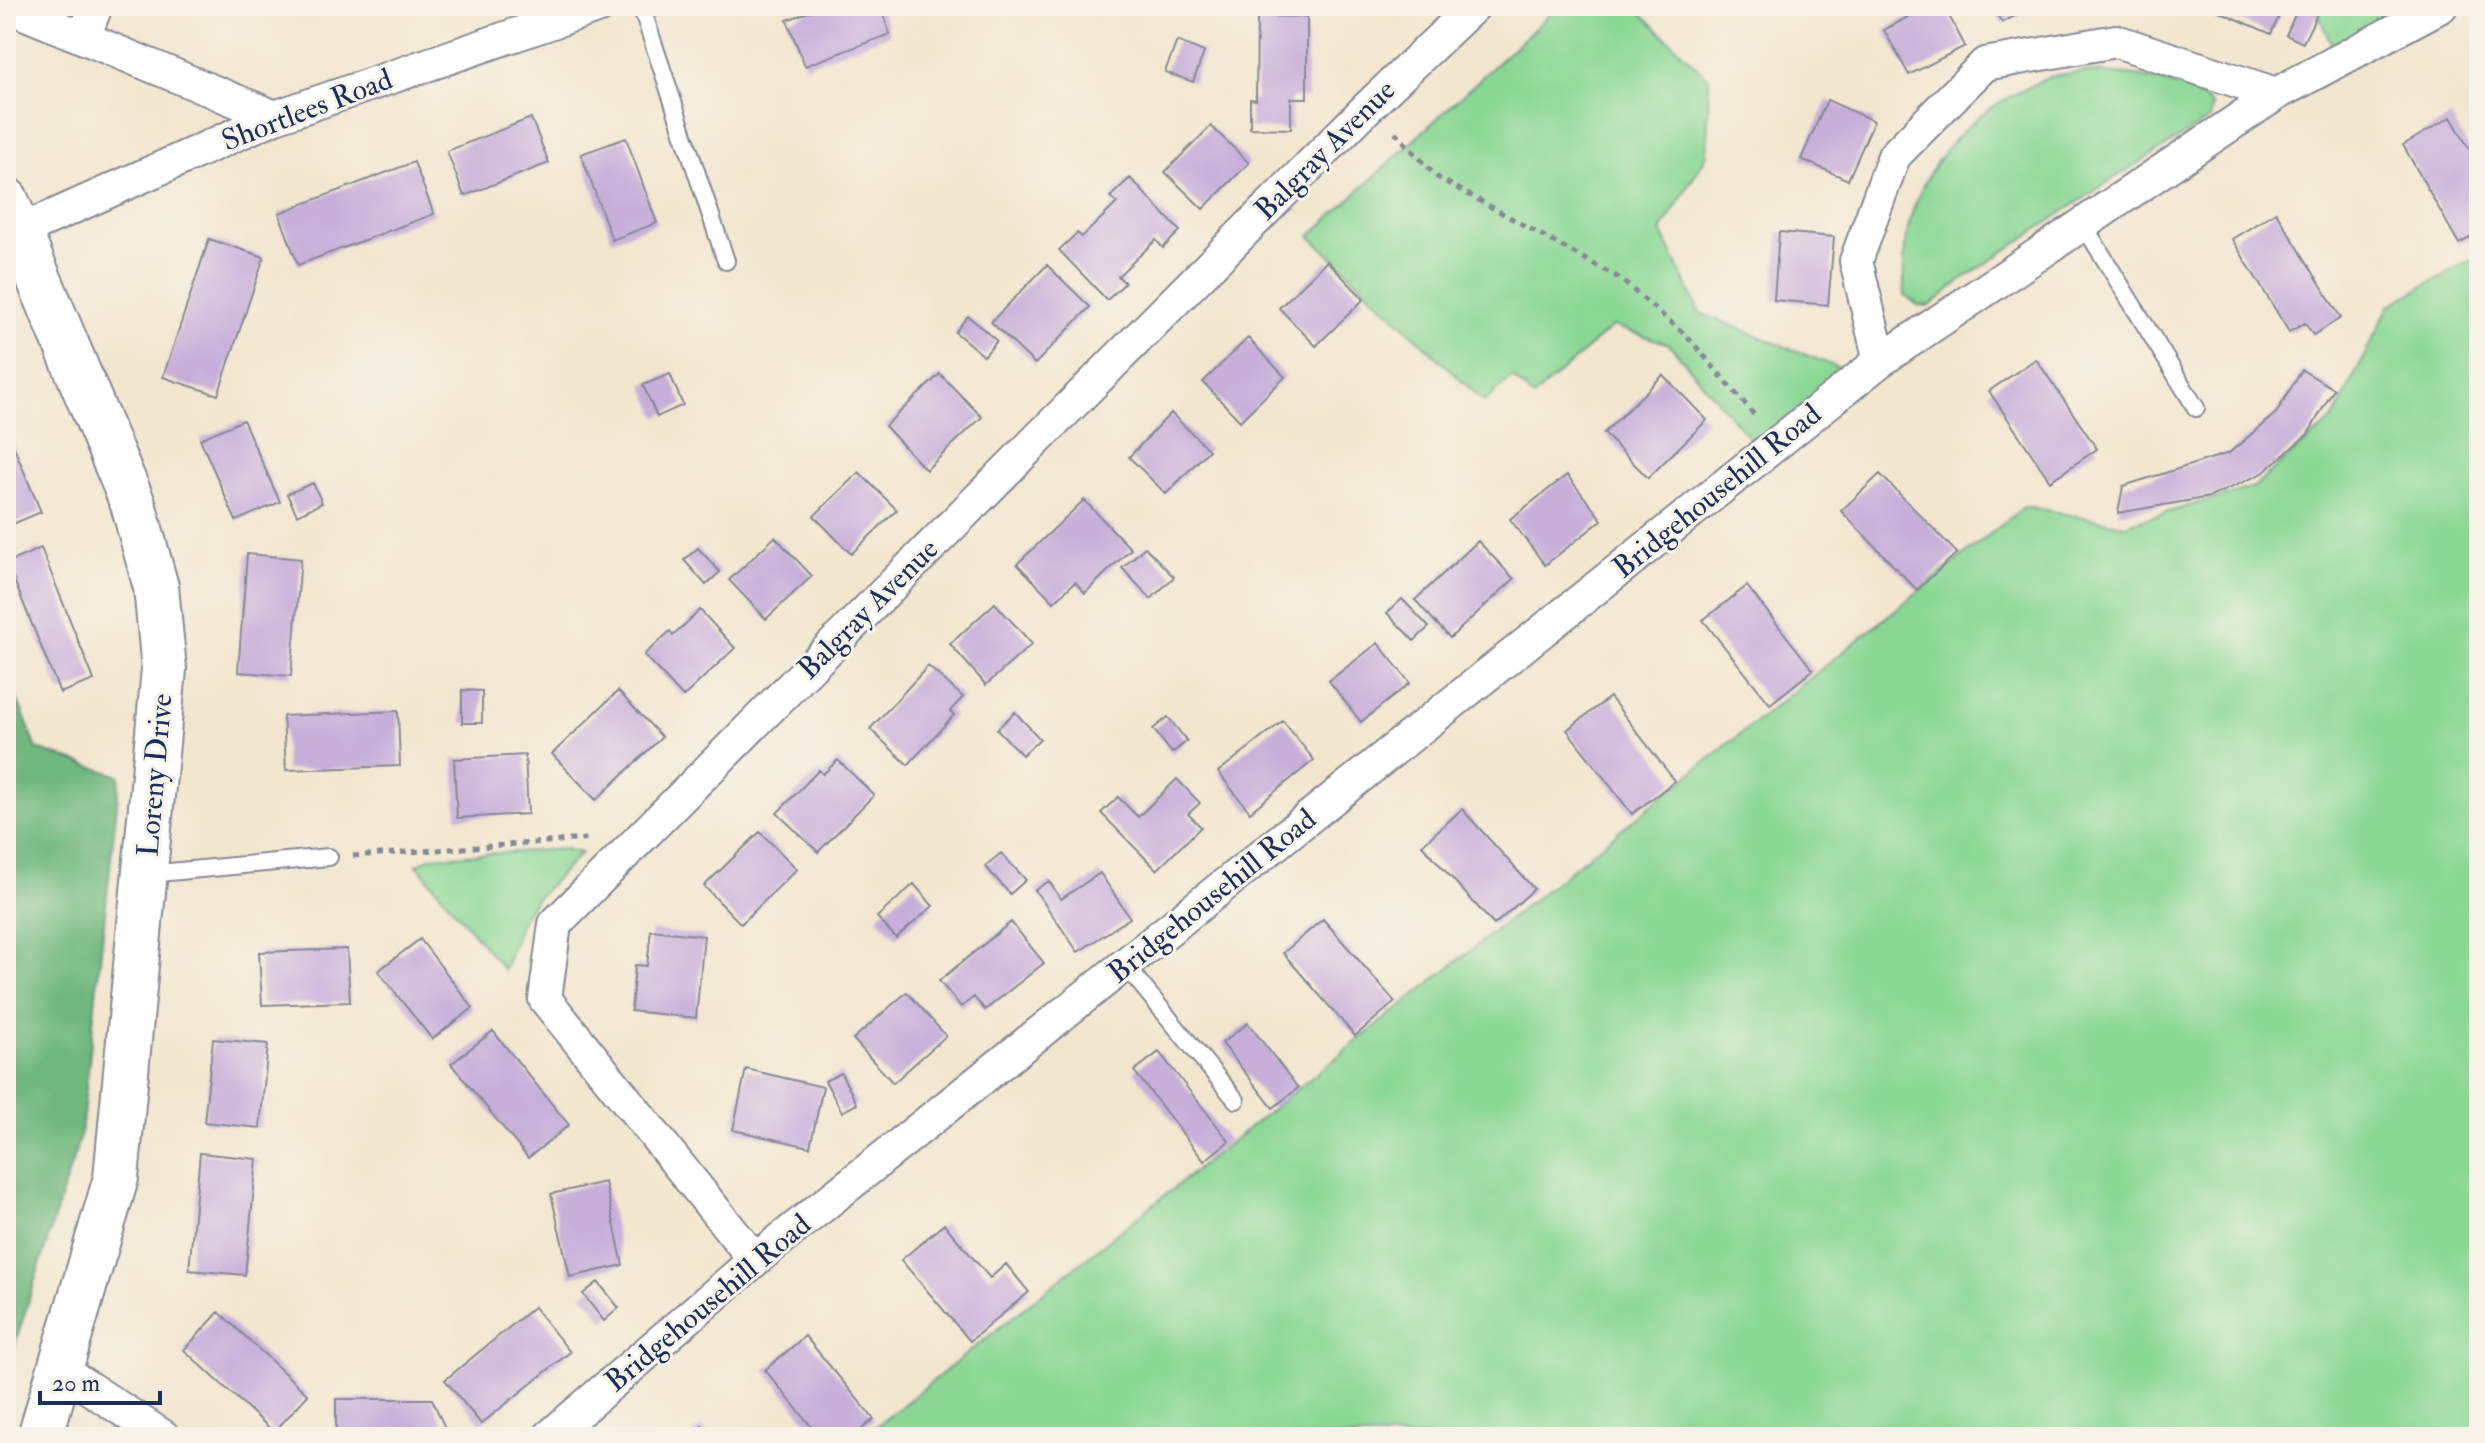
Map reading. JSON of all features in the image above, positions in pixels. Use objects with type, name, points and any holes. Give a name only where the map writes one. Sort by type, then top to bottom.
[{"type":"street","points":[[7,6],[275,117]]},
{"type":"street","points":[[84,37],[96,6]]},
{"type":"street","name":"Shortlees Road","points":[[13,216],[275,117],[599,6]]},
{"type":"street","name":"Bridgehousehill Road","points":[[549,1437],[755,1260],[1880,361],[2276,94],[2441,6]]},
{"type":"street","name":"Balgray Avenue","points":[[755,1260],[545,999],[555,924],[1370,105],[1458,12]]},
{"type":"street","points":[[1880,361],[1856,261],[1894,156],[1985,64],[2116,41],[2276,94]]},
{"type":"street","name":"Loreny Drive","points":[[13,216],[133,504],[156,587],[164,669],[116,1178],[40,1437]]},
{"type":"street","points":[[60,1369],[164,1437]]},
{"type":"lane","points":[[641,6],[726,261]]},
{"type":"lane","points":[[2083,224],[2196,408]]},
{"type":"lane","points":[[146,874],[329,857]]},
{"type":"lane","points":[[1125,965],[1236,1100]]},
{"type":"path","points":[[1370,105],[1437,177],[1619,278],[1687,336],[1778,442]]},
{"type":"path","points":[[329,857],[643,835]]},
{"type":"green space","points":[[1559,6],[1634,6],[1709,79],[1707,155],[1661,231],[1700,313],[1844,370],[1757,447],[1669,344],[1613,326],[1533,397],[1512,377],[1484,402],[1310,236]]},
{"type":"green space","points":[[2315,6],[2388,6],[2396,20],[2334,51]]},
{"type":"green space","points":[[2085,72],[2135,76],[2183,88],[2212,105],[2210,119],[2111,180],[1963,279],[1930,306],[1918,305],[1905,295],[1904,262],[1908,230],[1916,201],[1946,149],[1967,127],[2021,91],[2049,77]]},
{"type":"green space","points":[[2479,255],[2479,1437],[863,1437],[2025,506],[2124,525],[2254,487],[2333,419],[2389,306]]},
{"type":"green space","points":[[6,670],[37,749],[120,776],[81,1133],[6,1373]]},
{"type":"green space","points":[[565,849],[581,853],[535,900],[522,919],[504,970],[417,865],[431,857]]},
{"type":"building","points":[[824,6],[880,6],[890,34],[805,66],[787,20]]},
{"type":"building","points":[[1204,6],[1233,6],[1229,16]]},
{"type":"building","points":[[1928,6],[1944,6],[1965,46],[1909,75],[1884,30]]},
{"type":"building","points":[[1992,6],[2033,6],[2002,23]]},
{"type":"building","points":[[2207,6],[2284,6],[2271,34]]},
{"type":"building","points":[[2299,6],[2318,12],[2303,43],[2286,35]]},
{"type":"building","points":[[1257,16],[1307,17],[1307,98],[1291,98],[1291,129],[1250,128],[1250,99],[1256,100]]},
{"type":"building","points":[[1177,41],[1204,52],[1193,82],[1165,72]]},
{"type":"building","points":[[1827,100],[1874,121],[1848,180],[1801,159]]},
{"type":"building","points":[[2451,117],[2479,166],[2479,233],[2459,244],[2403,145]]},
{"type":"building","points":[[531,118],[549,163],[464,196],[447,151]]},
{"type":"building","points":[[1211,126],[1249,163],[1203,209],[1165,172]]},
{"type":"building","points":[[626,138],[657,223],[612,240],[581,154]]},
{"type":"building","points":[[414,162],[434,214],[298,265],[279,213]]},
{"type":"building","points":[[1130,178],[1180,231],[1163,248],[1156,240],[1118,276],[1125,283],[1107,300],[1059,250],[1077,233],[1082,237],[1117,203],[1110,197]]},
{"type":"building","points":[[2276,212],[2341,318],[2313,335],[2305,323],[2289,332],[2232,239]]},
{"type":"building","points":[[1779,232],[1834,237],[1828,305],[1774,300]]},
{"type":"building","points":[[209,239],[264,257],[218,395],[163,377]]},
{"type":"building","points":[[1327,261],[1364,299],[1316,346],[1279,308]]},
{"type":"building","points":[[1047,265],[1090,307],[1035,364],[991,322]]},
{"type":"building","points":[[968,316],[997,341],[984,356],[955,332]]},
{"type":"building","points":[[1248,338],[1285,377],[1240,421],[1203,382]]},
{"type":"building","points":[[2036,359],[2097,449],[2050,481],[1989,391]]},
{"type":"building","points":[[2302,370],[2334,389],[2308,434],[2263,473],[2210,497],[2118,513],[2123,486],[2229,453],[2276,413]]},
{"type":"building","points":[[670,374],[683,405],[657,417],[643,385]]},
{"type":"building","points":[[940,374],[982,417],[926,470],[885,426]]},
{"type":"building","points":[[1663,375],[1707,420],[1648,478],[1604,433]]},
{"type":"building","points":[[1171,413],[1209,450],[1166,494],[1129,457]]},
{"type":"building","points":[[243,420],[280,502],[236,521],[200,439]]},
{"type":"building","points":[[6,428],[41,512],[6,527]]},
{"type":"building","points":[[859,472],[897,510],[851,554],[814,516]]},
{"type":"building","points":[[1880,474],[1957,553],[1917,590],[1841,511]]},
{"type":"building","points":[[1567,475],[1602,520],[1545,565],[1510,519]]},
{"type":"building","points":[[313,483],[322,503],[297,515],[287,494]]},
{"type":"building","points":[[1084,500],[1131,549],[1085,593],[1075,582],[1054,602],[1017,564]]},
{"type":"building","points":[[775,537],[812,576],[766,619],[729,580]]},
{"type":"building","points":[[1478,541],[1514,579],[1450,638],[1415,600]]},
{"type":"building","points":[[1145,547],[1174,577],[1151,599],[1122,568]]},
{"type":"building","points":[[41,548],[94,680],[60,693],[7,563]]},
{"type":"building","points":[[698,548],[720,572],[706,585],[684,560]]},
{"type":"building","points":[[247,554],[301,559],[291,676],[238,672]]},
{"type":"building","points":[[1747,586],[1813,670],[1770,704],[1703,620]]},
{"type":"building","points":[[1402,599],[1429,627],[1414,641],[1387,613]]},
{"type":"building","points":[[995,603],[1032,644],[986,685],[950,644]]},
{"type":"building","points":[[700,610],[735,648],[683,697],[644,655],[670,631],[673,636]]},
{"type":"building","points":[[1378,643],[1410,683],[1361,722],[1329,681]]},
{"type":"building","points":[[928,666],[963,697],[950,711],[954,715],[908,765],[870,729]]},
{"type":"building","points":[[462,690],[482,691],[482,723],[462,723]]},
{"type":"building","points":[[618,691],[662,737],[596,800],[552,754]]},
{"type":"building","points":[[1610,697],[1675,781],[1632,814],[1567,730]]},
{"type":"building","points":[[398,711],[400,766],[286,770],[283,716]]},
{"type":"building","points":[[1015,712],[1040,739],[1022,755],[997,729]]},
{"type":"building","points":[[1168,717],[1187,741],[1172,753],[1153,729]]},
{"type":"building","points":[[1283,721],[1314,760],[1250,812],[1218,772]]},
{"type":"building","points":[[525,755],[528,814],[457,818],[454,759]]},
{"type":"building","points":[[838,760],[874,795],[818,852],[777,813],[819,770],[823,774]]},
{"type":"building","points":[[1177,779],[1200,803],[1188,814],[1201,827],[1157,870],[1101,813],[1118,797],[1138,817]]},
{"type":"building","points":[[1462,809],[1534,889],[1494,925],[1422,845]]},
{"type":"building","points":[[760,832],[797,869],[741,924],[704,886]]},
{"type":"building","points":[[1001,853],[1026,880],[1010,894],[985,866]]},
{"type":"building","points":[[1100,873],[1130,918],[1078,952],[1035,890],[1049,881],[1061,899]]},
{"type":"building","points":[[914,884],[933,906],[896,938],[877,917]]},
{"type":"building","points":[[1323,919],[1395,1002],[1355,1036],[1283,953]]},
{"type":"building","points":[[1011,922],[1044,963],[985,1010],[974,997],[961,1007],[939,981]]},
{"type":"building","points":[[651,930],[704,936],[696,1018],[631,1011],[635,965],[647,966]]},
{"type":"building","points":[[420,939],[473,1008],[432,1039],[378,971]]},
{"type":"building","points":[[347,949],[350,1002],[262,1005],[259,952]]},
{"type":"building","points":[[907,992],[946,1036],[893,1083],[853,1039]]},
{"type":"building","points":[[1248,1023],[1298,1088],[1273,1108],[1222,1043]]},
{"type":"building","points":[[493,1031],[569,1125],[528,1158],[451,1064]]},
{"type":"building","points":[[213,1039],[268,1044],[260,1128],[204,1122]]},
{"type":"building","points":[[1159,1052],[1229,1141],[1204,1161],[1134,1071]]},
{"type":"building","points":[[746,1069],[823,1087],[810,1147],[733,1130]]},
{"type":"building","points":[[841,1073],[857,1104],[842,1112],[825,1081]]},
{"type":"building","points":[[200,1153],[257,1159],[245,1275],[189,1270]]},
{"type":"building","points":[[605,1182],[623,1265],[570,1277],[551,1194]]},
{"type":"building","points":[[944,1224],[990,1278],[1006,1264],[1029,1292],[970,1341],[901,1260]]},
{"type":"building","points":[[598,1282],[619,1308],[604,1321],[583,1294]]},
{"type":"building","points":[[534,1307],[570,1352],[481,1424],[445,1380]]},
{"type":"building","points":[[219,1312],[308,1395],[274,1432],[184,1350]]},
{"type":"building","points":[[805,1336],[874,1419],[852,1437],[820,1437],[765,1370]]},
{"type":"building","points":[[336,1399],[432,1399],[449,1437],[336,1437]]},
{"type":"building","points":[[702,1426],[711,1437],[689,1437]]}]
